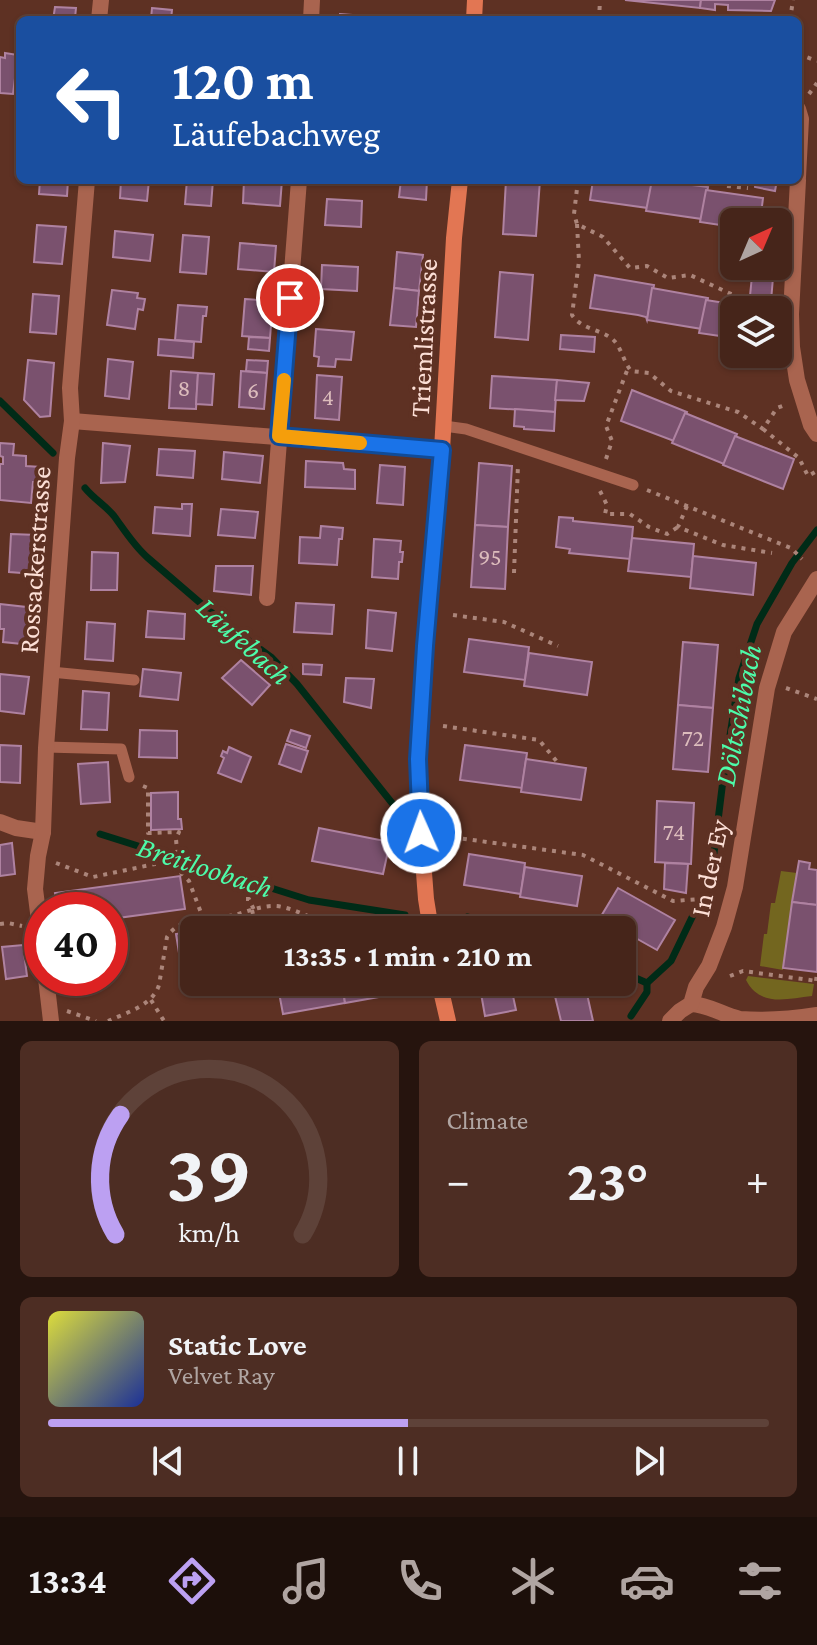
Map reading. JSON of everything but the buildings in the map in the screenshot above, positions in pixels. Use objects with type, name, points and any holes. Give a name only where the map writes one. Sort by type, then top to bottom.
[{"type":"street","name":"Rossackerstrasse","points":[[35,892],[43,832],[51,672],[72,421],[70,388],[87,184]]},
{"type":"street","points":[[267,598],[299,184]]},
{"type":"street","name":"Triemlistrasse","points":[[429,916],[418,759],[460,184]]},
{"type":"street","points":[[798,184],[792,347],[802,398],[817,434]]},
{"type":"street","points":[[72,421],[442,450]]},
{"type":"street","name":"In der Ey","points":[[670,1021],[691,1004],[724,927],[735,887],[774,660],[784,632],[817,579]]},
{"type":"street","points":[[0,822],[43,832]]},
{"type":"street","points":[[442,996],[448,1021]]},
{"type":"street","points":[[691,1004],[706,1005],[736,1018],[752,1021],[817,1015]]},
{"type":"lane","points":[[444,426],[466,429],[633,485]]},
{"type":"lane","points":[[51,672],[134,680]]},
{"type":"lane","points":[[46,747],[121,749],[129,777]]},
{"type":"path","points":[[578,184],[574,214],[579,261],[572,315],[577,322],[614,340],[631,371],[649,373],[671,391],[738,412],[799,458],[808,476],[817,471]]},
{"type":"path","points":[[724,184],[748,188]]},
{"type":"path","points":[[577,224],[603,237],[630,268],[647,266],[668,278],[690,275],[735,296]]},
{"type":"path","points":[[628,368],[606,426],[612,441],[601,474],[600,491],[607,505],[605,514],[630,514],[649,527],[667,534],[678,527],[687,506]]},
{"type":"path","points":[[763,429],[777,408],[802,398]]},
{"type":"path","points":[[508,443],[507,452],[518,463],[514,573]]},
{"type":"path","points":[[633,485],[791,548],[802,558]]},
{"type":"path","points":[[678,527],[723,545],[772,553]]},
{"type":"path","points":[[453,615],[504,622],[558,646]]},
{"type":"path","points":[[786,688],[817,699]]},
{"type":"path","points":[[443,726],[539,740],[559,764]]},
{"type":"path","points":[[129,777],[148,788],[148,833],[179,832],[174,868]]},
{"type":"path","points":[[443,836],[583,855],[673,901],[716,897]]},
{"type":"path","points":[[38,856],[93,877],[155,864],[174,868],[189,881],[202,916]]},
{"type":"path","points":[[246,899],[249,899],[254,916]]},
{"type":"path","points":[[232,916],[264,907],[280,907],[306,916]]},
{"type":"path","points":[[108,1021],[151,1000],[157,993],[166,945],[171,932],[180,927]]},
{"type":"path","points":[[730,976],[743,971],[817,981],[817,973]]},
{"type":"path","points":[[151,1000],[164,1021]]},
{"type":"path","points":[[50,1014],[62,1009],[96,1021]]},
{"type":"shaded area","points":[[781,871],[797,873],[783,970],[760,966],[764,934],[767,934],[771,903],[775,903]]},
{"type":"shaded area","points":[[748,976],[814,984],[812,996],[766,998],[752,989],[746,980]]},
{"type":"waterway","name":"Läufebach","points":[[0,401],[53,453]]},
{"type":"waterway","name":"Läufebach","points":[[85,488],[111,512],[148,558],[219,619],[271,657],[297,684],[392,803]]},
{"type":"waterway","name":"Döltschibach","points":[[712,869],[739,678],[757,624],[792,563],[817,530]]},
{"type":"waterway","name":"Breitloobach","points":[[100,834],[309,900],[405,915]]},
{"type":"waterway","name":"Döltschibach","points":[[631,1016],[647,992],[647,983],[671,961],[696,909]]},
{"type":"waterway","name":"Läufebach","points":[[636,978],[647,983]]},
{"type":"slow traffic","points":[[284,380],[279,436],[360,443]]},
{"type":"route","points":[[290,298],[279,436],[442,450],[418,759],[421,833]]}]
